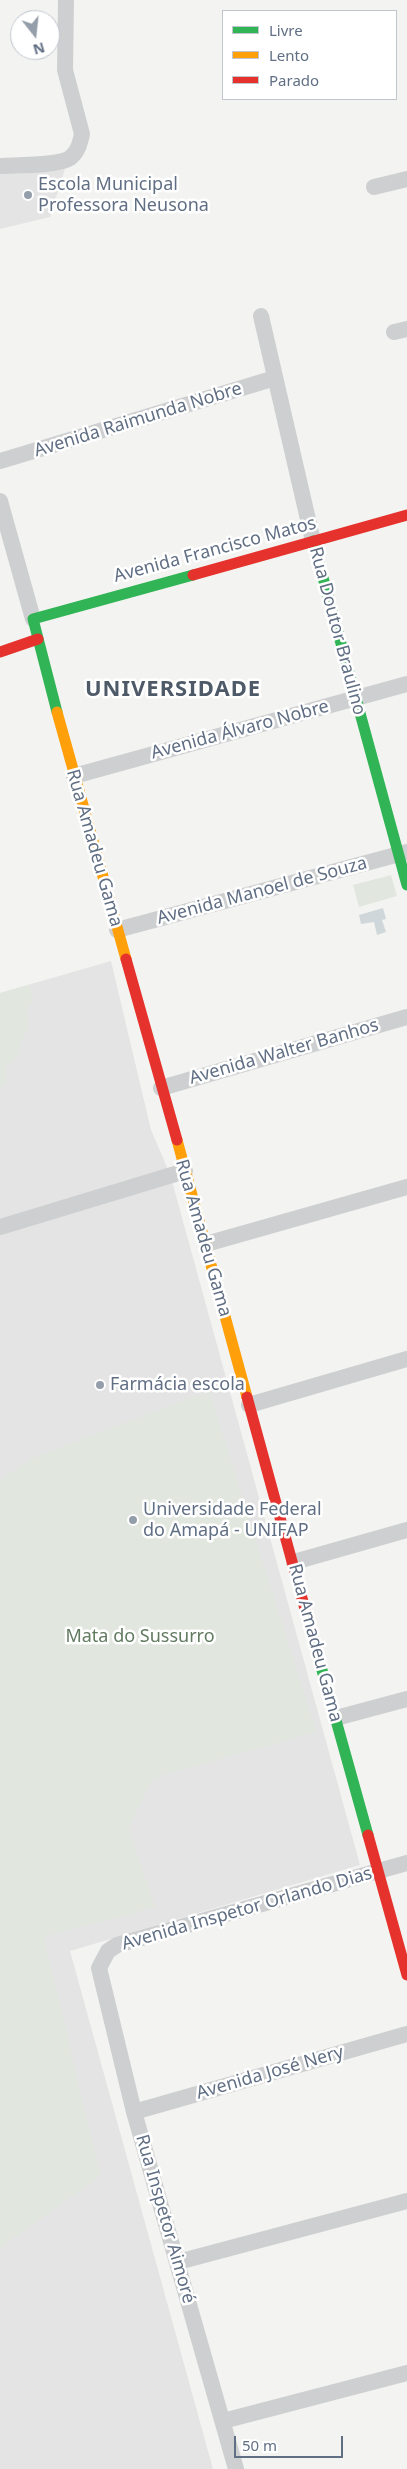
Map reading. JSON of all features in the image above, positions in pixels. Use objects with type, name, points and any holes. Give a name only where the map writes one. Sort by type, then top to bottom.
[{"type":"street","points":[[0,166],[62,161],[76,152],[82,134],[65,70],[66,0]]},
{"type":"street","points":[[374,186],[407,179]]},
{"type":"street","name":"Rua Doutor Braulino","points":[[261,316],[313,541],[356,698],[403,853],[407,885]]},
{"type":"street","name":"Avenida Raimunda Nobre","points":[[0,461],[275,378]]},
{"type":"street","name":"Rua Amadeu Gama","points":[[0,501],[74,776],[206,1244],[407,1975]]},
{"type":"street","name":"Avenida Francisco Matos","points":[[33,619],[407,515]]},
{"type":"street","points":[[0,652],[38,640]]},
{"type":"street","name":"Avenida Álvaro Nobre","points":[[74,776],[407,684]]},
{"type":"street","name":"Avenida Manoel de Souza","points":[[117,930],[403,853]]},
{"type":"street","name":"Avenida Walter Banhos","points":[[161,1088],[407,1017]]},
{"type":"street","points":[[0,1228],[185,1171]]},
{"type":"street","points":[[206,1244],[407,1187]]},
{"type":"street","points":[[249,1405],[407,1359]]},
{"type":"street","points":[[294,1562],[407,1530]]},
{"type":"street","points":[[336,1718],[407,1699]]},
{"type":"street","name":"Avenida Inspetor Orlando Dias","points":[[98,1968],[108,1951],[117,1946],[407,1863]]},
{"type":"street","name":"Rua Inspetor Aimoré","points":[[98,1968],[134,2112],[236,2469]]},
{"type":"street","name":"Avenida José Nery","points":[[134,2112],[407,2034]]},
{"type":"street","points":[[178,2262],[407,2201]]},
{"type":"street","points":[[223,2421],[407,2373]]},
{"type":"shaded area","name":"Escola Municipal Professora Neusona","points":[[65,169],[50,217],[0,229],[0,173]]},
{"type":"shaded area","points":[[383,908],[386,919],[382,920],[386,932],[377,935],[374,922],[361,924],[359,915]]},
{"type":"shaded area","name":"Universidade Federal do Amapá - UNIFAP","points":[[111,961],[151,1130],[170,1174],[360,1865],[70,1951],[213,2469],[0,2469],[0,993]]},
{"type":"green space","points":[[391,875],[397,896],[359,907],[353,885]]},
{"type":"green space","points":[[29,985],[33,1001],[26,1011],[28,1026],[14,1061],[6,1065],[6,1085],[0,1087],[0,993]]},
{"type":"green space","name":"Mata do Sussurro","points":[[209,1391],[316,1732],[153,1778],[128,1829],[155,1907],[44,1937],[100,2176],[0,2248],[0,1480],[33,1458]]},
{"type":"traffic: fast","points":[[313,541],[407,885]]},
{"type":"traffic: fast","points":[[57,712],[33,619],[193,575]]},
{"type":"traffic: fast","points":[[308,1620],[368,1835]]},
{"type":"traffic: slow","points":[[57,712],[126,959]]},
{"type":"traffic: slow","points":[[177,1140],[247,1397]]},
{"type":"traffic: jam","points":[[193,575],[407,515]]},
{"type":"traffic: jam","points":[[0,652],[38,639]]},
{"type":"traffic: jam","points":[[126,959],[177,1140]]},
{"type":"traffic: jam","points":[[247,1397],[308,1620]]},
{"type":"traffic: jam","points":[[368,1835],[407,1975]]},
{"type":"place","name":"Escola Municipal Professora Neusona","points":[[28,195]]},
{"type":"place","name":"Farmácia escola","points":[[100,1385]]},
{"type":"place","name":"Universidade Federal do Amapá - UNIFAP","points":[[133,1520]]},
{"type":"district","name":"UNIVERSIDADE","points":[[173,690]]}]
